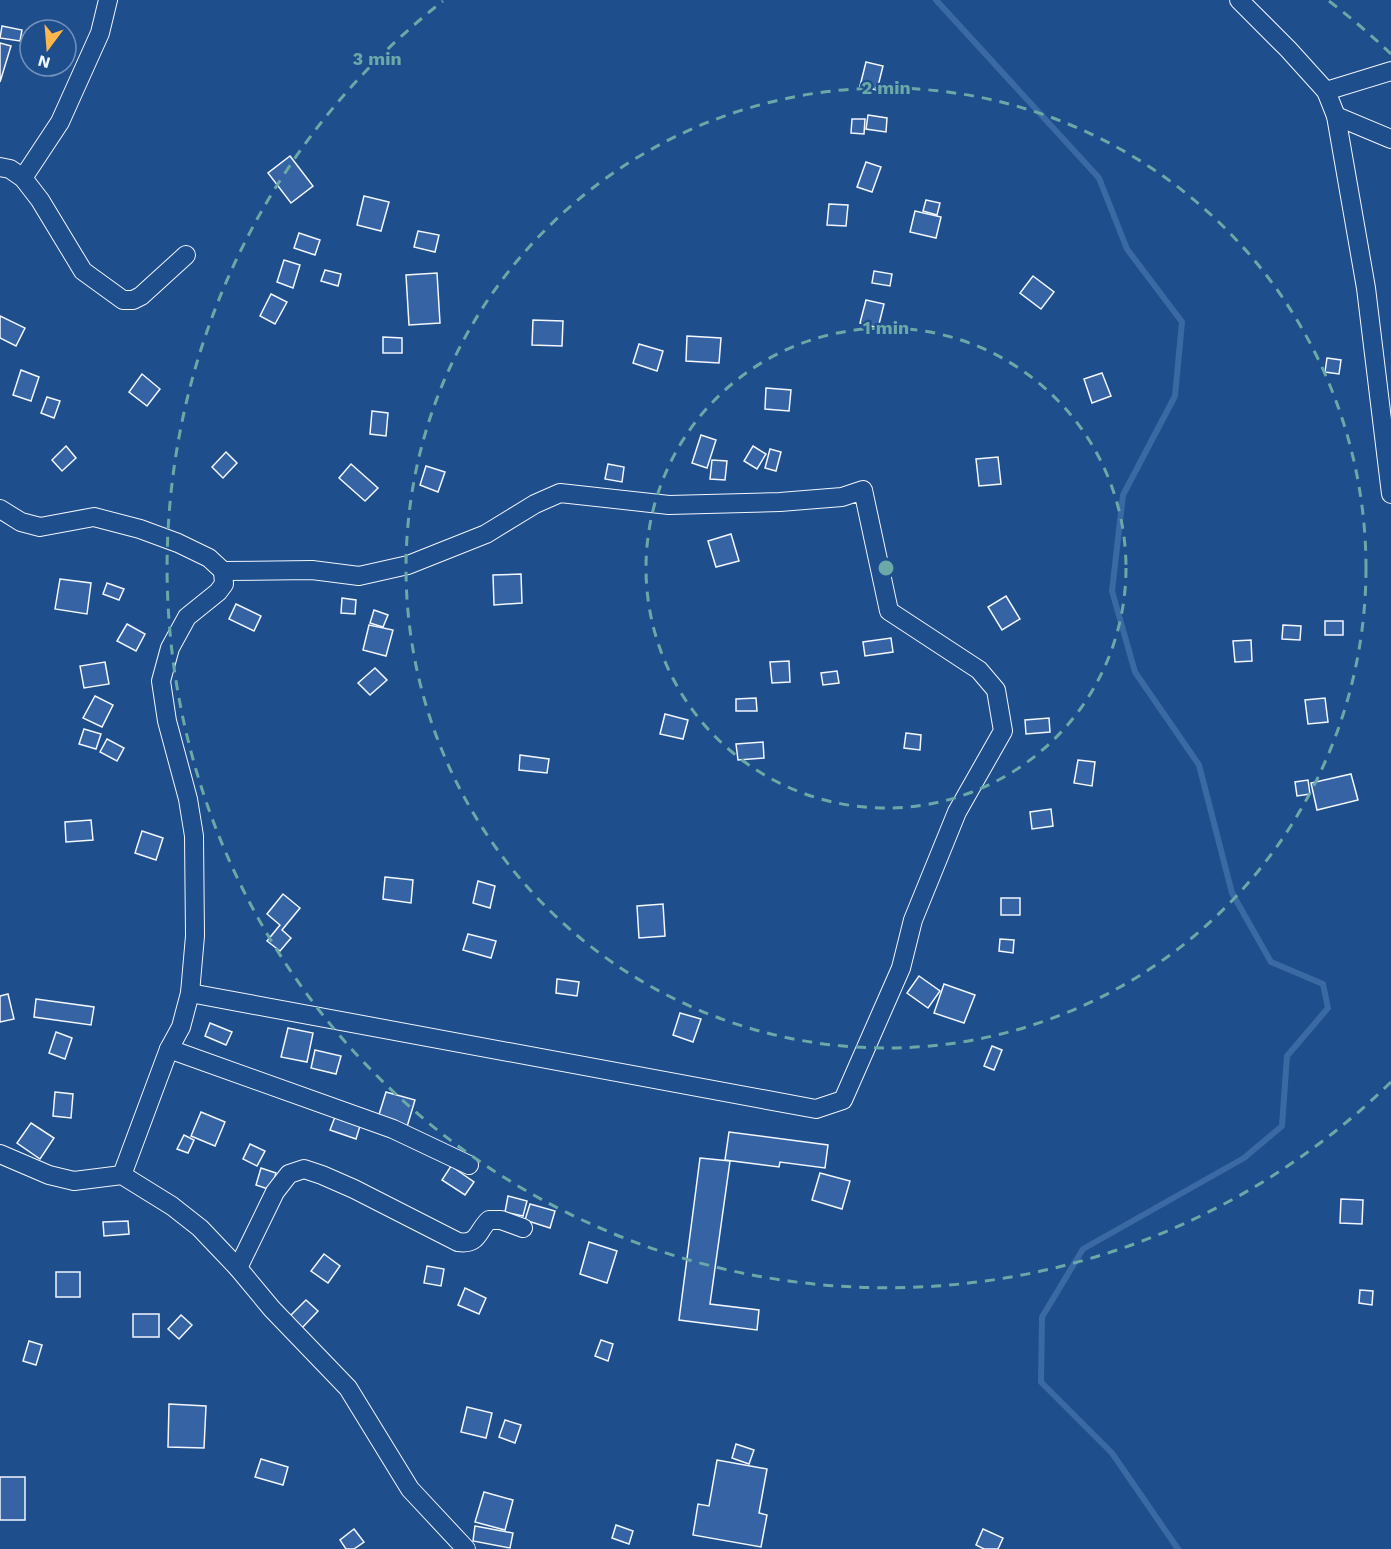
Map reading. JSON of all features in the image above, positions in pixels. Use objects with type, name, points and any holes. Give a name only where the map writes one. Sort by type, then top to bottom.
[{"type":"street","points":[[23,178],[60,122],[100,33],[108,0]]},
{"type":"street","points":[[1239,0],[1326,91],[1336,116],[1366,288],[1391,495]]},
{"type":"street","points":[[1326,91],[1391,71]]},
{"type":"street","points":[[1336,116],[1391,139]]},
{"type":"street","points":[[0,167],[10,169],[23,178],[40,200],[82,271],[123,300],[133,300],[141,296],[186,255]]},
{"type":"street","points":[[0,509],[21,522],[40,527],[93,517],[140,529],[178,543],[209,558],[224,571],[312,570],[359,576],[408,565],[486,534],[535,504],[560,493],[669,505],[780,502],[842,497],[863,490],[890,611],[979,670],[996,690],[1003,730],[957,812],[913,920],[901,968],[843,1100],[816,1109],[190,993]]},
{"type":"street","points":[[122,1175],[169,1049],[181,1027],[190,993],[195,936],[194,836],[188,799],[166,721],[162,681],[170,648],[187,617],[218,592],[224,584],[224,571]]},
{"type":"street","points":[[169,1049],[393,1129],[469,1165]]},
{"type":"street","points":[[0,1154],[49,1175],[74,1181],[122,1175],[172,1206],[191,1221],[238,1268],[272,1309],[348,1388],[410,1489],[466,1549]]},
{"type":"street","points":[[238,1268],[275,1192],[289,1174],[304,1169],[354,1189],[458,1242],[468,1243],[477,1238],[489,1220],[501,1220],[523,1228]]},
{"type":"building","points":[[2,26],[18,29],[18,41],[0,38]]},
{"type":"building","points":[[0,43],[11,46],[0,82]]},
{"type":"building","points":[[866,62],[883,66],[877,90],[860,86]]},
{"type":"building","points":[[868,115],[887,118],[886,132],[866,129]]},
{"type":"building","points":[[852,119],[865,119],[864,134],[851,133]]},
{"type":"building","points":[[290,156],[313,186],[291,203],[268,173]]},
{"type":"building","points":[[866,162],[881,167],[872,192],[857,187]]},
{"type":"building","points":[[364,196],[389,202],[381,231],[357,225]]},
{"type":"building","points":[[926,200],[940,203],[937,215],[923,211]]},
{"type":"building","points":[[829,204],[848,205],[846,226],[827,225]]},
{"type":"building","points":[[915,211],[941,217],[936,238],[910,232]]},
{"type":"building","points":[[418,231],[439,235],[435,252],[414,247]]},
{"type":"building","points":[[299,233],[320,240],[315,255],[294,248]]},
{"type":"building","points":[[284,260],[300,265],[293,288],[277,282]]},
{"type":"building","points":[[325,270],[341,274],[338,286],[321,281]]},
{"type":"building","points":[[874,271],[892,274],[890,286],[872,283]]},
{"type":"building","points":[[437,273],[440,323],[409,325],[406,275]]},
{"type":"building","points":[[1033,276],[1054,292],[1041,309],[1020,293]]},
{"type":"building","points":[[271,294],[287,302],[275,324],[260,316]]},
{"type":"building","points":[[866,300],[884,304],[878,328],[860,323]]},
{"type":"building","points":[[0,316],[25,328],[16,346],[0,338]]},
{"type":"building","points":[[533,320],[563,321],[562,346],[532,345]]},
{"type":"building","points":[[687,336],[721,338],[719,363],[686,361]]},
{"type":"building","points":[[383,337],[402,338],[402,353],[383,353]]},
{"type":"building","points":[[639,344],[663,351],[657,371],[633,363]]},
{"type":"building","points":[[1327,358],[1341,360],[1339,374],[1325,372]]},
{"type":"building","points":[[21,370],[39,377],[31,401],[13,395]]},
{"type":"building","points":[[1102,373],[1111,396],[1092,403],[1084,379]]},
{"type":"building","points":[[142,374],[160,389],[147,406],[129,392]]},
{"type":"building","points":[[766,388],[791,390],[789,411],[765,409]]},
{"type":"building","points":[[47,397],[60,401],[54,418],[41,413]]},
{"type":"building","points":[[372,411],[388,413],[386,436],[370,434]]},
{"type":"building","points":[[701,435],[716,440],[707,468],[692,463]]},
{"type":"building","points":[[66,446],[76,458],[62,471],[52,460]]},
{"type":"building","points":[[753,446],[766,454],[757,469],[744,461]]},
{"type":"building","points":[[770,449],[781,452],[776,471],[765,468]]},
{"type":"building","points":[[226,452],[237,463],[223,478],[212,467]]},
{"type":"building","points":[[998,457],[1001,484],[979,486],[976,459]]},
{"type":"building","points":[[712,460],[727,461],[725,480],[710,479]]},
{"type":"building","points":[[351,464],[378,488],[365,501],[339,478]]},
{"type":"building","points":[[608,464],[624,467],[622,482],[605,479]]},
{"type":"building","points":[[426,466],[445,472],[438,492],[420,485]]},
{"type":"building","points":[[731,534],[739,561],[716,567],[708,541]]},
{"type":"building","points":[[521,574],[522,603],[494,605],[493,575]]},
{"type":"building","points":[[60,579],[91,583],[87,614],[55,609]]},
{"type":"building","points":[[107,583],[124,589],[119,600],[103,594]]},
{"type":"building","points":[[1006,596],[1020,619],[1002,630],[988,607]]},
{"type":"building","points":[[342,598],[356,600],[355,614],[341,613]]},
{"type":"building","points":[[236,604],[261,616],[254,631],[229,619]]},
{"type":"building","points":[[374,610],[388,615],[383,627],[370,623]]},
{"type":"building","points":[[1325,621],[1343,621],[1343,635],[1325,635]]},
{"type":"building","points":[[127,624],[145,634],[136,651],[117,641]]},
{"type":"building","points":[[369,625],[393,630],[386,656],[363,650]]},
{"type":"building","points":[[1283,625],[1301,626],[1300,640],[1282,639]]},
{"type":"building","points":[[891,638],[893,652],[865,656],[863,642]]},
{"type":"building","points":[[1251,640],[1252,661],[1235,662],[1233,641]]},
{"type":"building","points":[[789,661],[790,682],[772,683],[770,662]]},
{"type":"building","points":[[105,662],[109,684],[84,688],[80,666]]},
{"type":"building","points":[[375,668],[387,680],[370,695],[358,683]]},
{"type":"building","points":[[837,671],[839,683],[823,685],[821,673]]},
{"type":"building","points":[[95,696],[113,705],[102,727],[83,718]]},
{"type":"building","points":[[756,698],[757,711],[736,711],[736,699]]},
{"type":"building","points":[[1325,698],[1328,722],[1308,724],[1305,700]]},
{"type":"building","points":[[665,714],[688,720],[683,739],[660,734]]},
{"type":"building","points":[[1049,718],[1050,732],[1026,734],[1025,720]]},
{"type":"building","points":[[84,729],[101,734],[96,749],[79,744]]},
{"type":"building","points":[[906,733],[921,735],[920,750],[904,748]]},
{"type":"building","points":[[107,739],[124,748],[117,761],[100,752]]},
{"type":"building","points":[[763,742],[764,758],[738,760],[736,744]]},
{"type":"building","points":[[520,755],[549,759],[547,773],[519,770]]},
{"type":"building","points":[[1078,760],[1095,762],[1092,786],[1074,783]]},
{"type":"building","points":[[1351,774],[1358,800],[1317,810],[1311,783]]},
{"type":"building","points":[[1308,780],[1310,794],[1297,796],[1295,782]]},
{"type":"building","points":[[1051,809],[1053,826],[1032,829],[1030,812]]},
{"type":"building","points":[[91,820],[93,840],[66,842],[65,822]]},
{"type":"building","points":[[142,831],[163,838],[156,860],[135,853]]},
{"type":"building","points":[[385,877],[413,880],[411,903],[383,899]]},
{"type":"building","points":[[478,881],[495,886],[490,908],[473,903]]},
{"type":"building","points":[[283,894],[300,908],[282,930],[291,938],[280,951],[267,941],[280,925],[267,914]]},
{"type":"building","points":[[1001,898],[1020,898],[1020,915],[1001,915]]},
{"type":"building","points":[[663,904],[665,936],[639,938],[637,906]]},
{"type":"building","points":[[468,934],[496,941],[491,958],[463,950]]},
{"type":"building","points":[[1000,939],[1014,940],[1013,953],[999,951]]},
{"type":"building","points":[[919,976],[940,991],[928,1008],[907,993]]},
{"type":"building","points":[[557,979],[579,982],[577,996],[556,993]]},
{"type":"building","points":[[944,984],[975,995],[964,1023],[934,1013]]},
{"type":"building","points":[[8,994],[14,1019],[0,1022],[0,996]]},
{"type":"building","points":[[36,999],[94,1007],[91,1025],[34,1017]]},
{"type":"building","points":[[680,1013],[701,1019],[693,1042],[673,1035]]},
{"type":"building","points":[[210,1023],[232,1032],[226,1045],[205,1036]]},
{"type":"building","points":[[288,1028],[313,1033],[307,1062],[281,1057]]},
{"type":"building","points":[[56,1032],[72,1038],[65,1059],[49,1053]]},
{"type":"building","points":[[992,1046],[1002,1050],[994,1070],[984,1066]]},
{"type":"building","points":[[315,1050],[341,1056],[336,1074],[311,1068]]},
{"type":"building","points":[[55,1092],[73,1094],[71,1118],[53,1116]]},
{"type":"building","points":[[386,1092],[415,1100],[406,1130],[377,1121]]},
{"type":"building","points":[[201,1112],[225,1122],[215,1146],[191,1136]]},
{"type":"building","points":[[335,1117],[360,1126],[356,1139],[330,1130]]},
{"type":"building","points":[[31,1123],[54,1138],[40,1159],[17,1143]]},
{"type":"building","points":[[729,1132],[828,1145],[825,1168],[780,1162],[779,1167],[725,1160]]},
{"type":"building","points":[[184,1135],[194,1140],[188,1153],[177,1149]]},
{"type":"building","points":[[250,1144],[265,1151],[257,1166],[243,1159]]},
{"type":"building","points":[[700,1158],[730,1161],[710,1304],[759,1310],[757,1330],[679,1320]]},
{"type":"building","points":[[451,1166],[474,1182],[465,1195],[442,1180]]},
{"type":"building","points":[[261,1168],[276,1173],[271,1190],[256,1185]]},
{"type":"building","points":[[820,1173],[850,1181],[842,1209],[812,1200]]},
{"type":"building","points":[[508,1196],[527,1201],[523,1216],[505,1212]]},
{"type":"building","points":[[1341,1199],[1363,1200],[1362,1224],[1340,1223]]},
{"type":"building","points":[[530,1204],[555,1211],[550,1228],[525,1220]]},
{"type":"building","points":[[128,1221],[129,1234],[104,1236],[103,1222]]},
{"type":"building","points":[[589,1242],[617,1251],[607,1283],[580,1274]]},
{"type":"building","points":[[324,1254],[340,1266],[328,1283],[311,1271]]},
{"type":"building","points":[[427,1266],[444,1269],[441,1286],[424,1283]]},
{"type":"building","points":[[56,1272],[80,1272],[80,1297],[56,1297]]},
{"type":"building","points":[[465,1288],[486,1298],[479,1314],[458,1305]]},
{"type":"building","points":[[1360,1290],[1373,1291],[1372,1305],[1359,1303]]},
{"type":"building","points":[[306,1300],[318,1311],[302,1328],[290,1316]]},
{"type":"building","points":[[133,1314],[159,1314],[159,1337],[133,1337]]},
{"type":"building","points":[[181,1315],[192,1325],[179,1339],[168,1329]]},
{"type":"building","points":[[601,1340],[613,1344],[608,1361],[595,1356]]},
{"type":"building","points":[[29,1341],[42,1345],[36,1365],[23,1361]]},
{"type":"building","points":[[169,1404],[206,1406],[204,1448],[168,1447]]},
{"type":"building","points":[[467,1407],[492,1413],[486,1438],[461,1432]]},
{"type":"building","points":[[505,1420],[521,1425],[515,1443],[499,1437]]},
{"type":"building","points":[[736,1444],[754,1450],[749,1464],[732,1458]]},
{"type":"building","points":[[261,1459],[288,1467],[283,1485],[255,1477]]},
{"type":"building","points":[[717,1460],[767,1469],[759,1513],[767,1515],[761,1547],[693,1535],[698,1504],[709,1506]]},
{"type":"building","points":[[0,1477],[25,1477],[25,1520],[0,1520]]},
{"type":"building","points":[[484,1492],[513,1500],[505,1530],[475,1522]]},
{"type":"building","points":[[616,1525],[633,1531],[629,1544],[612,1538]]},
{"type":"building","points":[[475,1526],[513,1533],[510,1548],[473,1541]]},
{"type":"building","points":[[354,1529],[364,1542],[354,1549],[346,1549],[340,1540]]},
{"type":"building","points":[[983,1529],[1003,1538],[998,1549],[984,1549],[976,1545]]},
{"type":"waterway","points":[[936,0],[1099,178],[1127,249],[1182,322],[1175,396],[1123,495],[1112,591],[1135,672],[1199,765],[1232,893],[1271,962],[1323,984],[1328,1008],[1287,1056],[1282,1126],[1244,1158],[1083,1249],[1042,1317],[1041,1382],[1112,1453],[1178,1549]]}]
